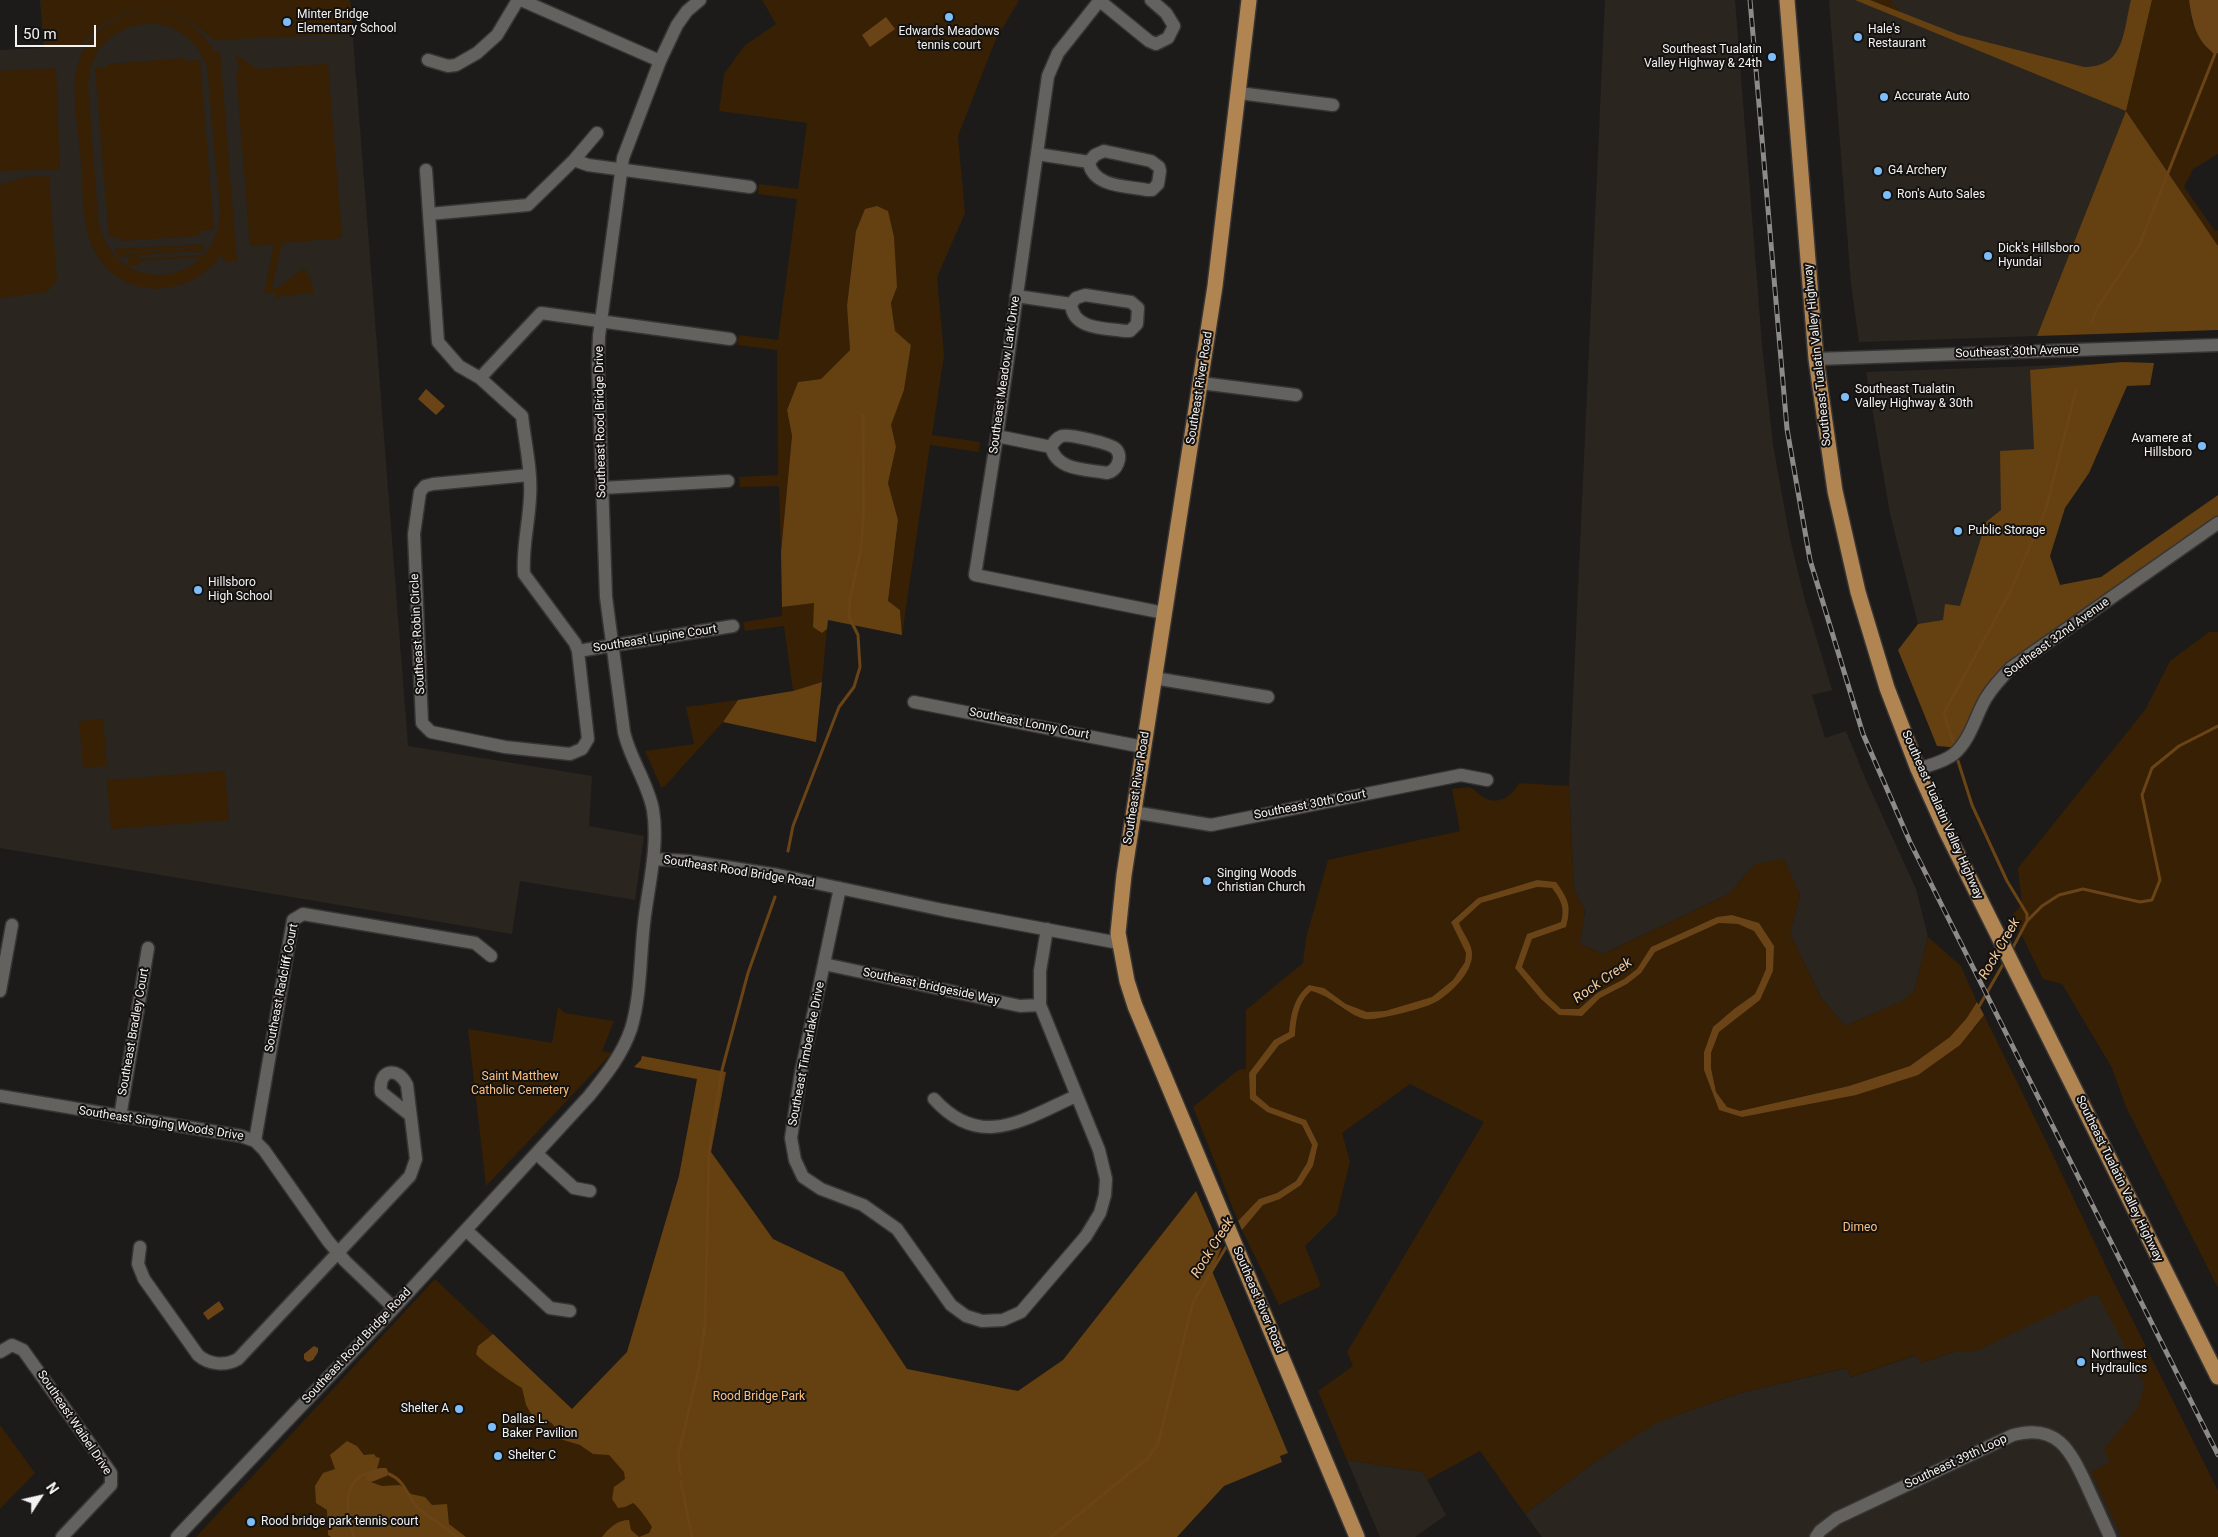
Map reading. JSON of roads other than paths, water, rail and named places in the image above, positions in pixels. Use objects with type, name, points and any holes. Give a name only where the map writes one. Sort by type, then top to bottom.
[{"type":"main road","name":"Southeast River Road","points":[[1249,0],[1239,93],[1201,383],[1133,812],[1118,933],[1127,981],[1135,1006],[1357,1537]]},
{"type":"main road","name":"Southeast Tualatin Valley Highway","points":[[1788,0],[1816,359],[1835,491],[1856,584],[1887,688],[1918,769],[1987,914],[2218,1377]]},
{"type":"street","points":[[428,60],[448,66],[456,65],[478,53],[497,35],[520,0],[660,61]]},
{"type":"street","name":"Southeast Rood Bridge Drive","points":[[653,858],[653,810],[626,742],[606,597],[598,365],[622,169],[628,139],[677,25],[687,11],[700,0]]},
{"type":"street","points":[[1100,0],[1149,41],[1156,44],[1168,38],[1174,26],[1166,13],[1151,0]]},
{"type":"street","name":"Southeast Meadow Lark Drive","points":[[1100,0],[1065,43],[1052,64],[1048,76],[997,436],[975,575],[1164,613]]},
{"type":"street","points":[[1239,93],[1333,105]]},
{"type":"street","points":[[429,214],[528,205],[574,160],[597,133]]},
{"type":"street","points":[[1104,151],[1151,161],[1159,167],[1158,184],[1152,190],[1147,190],[1102,181],[1093,174],[1089,162],[1095,154],[1104,151]]},
{"type":"street","points":[[1037,154],[1089,162]]},
{"type":"street","points":[[574,160],[588,165],[750,187]]},
{"type":"street","points":[[426,170],[438,342],[459,366],[480,378],[522,416],[530,496],[523,560],[524,574],[575,643],[578,651]]},
{"type":"street","points":[[1085,294],[1131,302],[1138,308],[1137,324],[1130,331],[1125,331],[1083,324],[1074,317],[1071,304],[1076,298],[1085,294]]},
{"type":"street","points":[[1016,296],[1071,304]]},
{"type":"street","points":[[480,378],[541,313],[602,323],[730,339]]},
{"type":"street","name":"Southeast 30th Avenue","points":[[1816,359],[2218,345]]},
{"type":"street","points":[[1201,383],[1296,395]]},
{"type":"street","points":[[997,436],[1051,447]]},
{"type":"street","points":[[1065,436],[1107,444],[1116,449],[1119,455],[1117,467],[1107,473],[1066,466],[1056,459],[1051,447],[1055,440],[1065,436]]},
{"type":"street","name":"Southeast Robin Circle","points":[[529,476],[433,484],[425,486],[420,492],[414,534],[422,723],[431,732],[505,747],[570,754],[582,749],[588,740],[578,651]]},
{"type":"street","points":[[602,488],[728,481]]},
{"type":"street","name":"Southeast 32nd Avenue","points":[[1918,769],[1943,761],[1954,754],[1969,737],[1993,688],[2011,668],[2218,523]]},
{"type":"street","name":"Southeast Lupine Court","points":[[578,651],[733,626]]},
{"type":"street","points":[[1154,678],[1268,697]]},
{"type":"street","name":"Southeast Lonny Court","points":[[914,702],[1143,747]]},
{"type":"street","name":"Southeast 30th Court","points":[[1133,812],[1211,824],[1461,775],[1487,780]]},
{"type":"street","name":"Southeast Rood Bridge Road","points":[[177,1537],[394,1308],[537,1154],[606,1076],[624,1045],[635,1011],[653,858],[714,865],[1120,943]]},
{"type":"street","name":"Southeast Timberlake Drive","points":[[840,888],[801,1072],[791,1138],[795,1160],[803,1177],[821,1189],[863,1205],[897,1229],[951,1305],[966,1316],[982,1321],[1003,1320],[1021,1312],[1086,1236],[1100,1213],[1105,1195],[1103,1162],[1040,1005],[1040,971],[1047,929]]},
{"type":"street","name":"Southeast Radcliff Court","points":[[255,1140],[292,920],[303,914],[475,943],[491,956]]},
{"type":"street","points":[[0,991],[12,925]]},
{"type":"street","name":"Southeast Bradley Court","points":[[120,1117],[148,948]]},
{"type":"street","name":"Southeast Bridgeside Way","points":[[824,964],[1020,1006],[1040,1005]]},
{"type":"street","name":"Southeast Singing Woods Drive","points":[[0,1096],[241,1136],[255,1140],[338,1253],[394,1308]]},
{"type":"street","points":[[934,1099],[951,1115],[984,1127],[996,1128],[1009,1125],[1076,1096]]},
{"type":"street","points":[[140,1247],[138,1264],[144,1279],[198,1355],[203,1359],[225,1364],[238,1359],[410,1176],[416,1159],[410,1115]]},
{"type":"street","points":[[537,1154],[574,1188],[590,1191]]},
{"type":"street","points":[[466,1230],[550,1308],[570,1311]]},
{"type":"street","name":"Southeast Waibel Drive","points":[[0,1352],[12,1345],[23,1350],[111,1473],[111,1485],[62,1537]]},
{"type":"street","name":"Southeast 39th Loop","points":[[1816,1537],[1820,1531],[1837,1518],[2013,1435],[2038,1432],[2056,1439],[2069,1450],[2110,1537]]},
{"type":"waterway","points":[[2091,323],[2099,305],[2139,246],[2215,54],[2214,52]]},
{"type":"waterway","points":[[1953,742],[1944,713],[2009,594],[2046,509],[2076,390]]},
{"type":"waterway","points":[[788,851],[793,826],[839,707],[854,687],[860,667],[858,635],[849,617],[850,599],[861,549],[864,507],[863,415]]},
{"type":"waterway","name":"Rock Creek","points":[[2011,951],[2027,921],[2042,906],[2059,895],[2083,889],[2140,902],[2152,900],[2160,880],[2142,795],[2152,768],[2179,746],[2218,726]]},
{"type":"waterway","points":[[1958,761],[1972,805],[2007,881],[2027,914],[2027,920]]},
{"type":"waterway","points":[[681,1475],[678,1456],[698,1372],[705,1325],[709,1152],[722,1070],[748,973],[775,897]]},
{"type":"waterway","name":"Rock Creek","points":[[1977,1010],[2005,961]]},
{"type":"waterway","name":"Rock Creek","points":[[1051,1537],[1148,1458],[1158,1444],[1193,1302],[1228,1244]]},
{"type":"waterway","points":[[354,1537],[349,1520],[349,1493],[357,1479],[365,1474]]},
{"type":"waterway","points":[[389,1474],[403,1485],[419,1509],[457,1537]]},
{"type":"waterway","points":[[681,1482],[692,1537]]},
{"type":"railway","points":[[1750,0],[1787,429],[1810,560],[1863,734],[1910,842],[2218,1455]]},
{"type":"place","name":"Edwards Meadows tennis court","points":[[949,17]]},
{"type":"place","name":"Minter Bridge Elementary School","points":[[287,22]]},
{"type":"place","name":"Hale's Restaurant","points":[[1858,37]]},
{"type":"place","name":"Southeast Tualatin Valley Highway & 24th","points":[[1772,57]]},
{"type":"place","name":"Accurate Auto","points":[[1884,97]]},
{"type":"place","name":"G4 Archery","points":[[1878,171]]},
{"type":"place","name":"Ron's Auto Sales","points":[[1887,195]]},
{"type":"place","name":"Dick's Hillsboro Hyundai","points":[[1988,256]]},
{"type":"place","name":"Southeast Tualatin Valley Highway & 30th","points":[[1845,397]]},
{"type":"place","name":"Avamere at Hillsboro","points":[[2202,446]]},
{"type":"place","name":"Public Storage","points":[[1958,531]]},
{"type":"place","name":"Hillsboro High School","points":[[198,590]]},
{"type":"place","name":"Singing Woods Christian Church","points":[[1207,881]]},
{"type":"place","name":"Northwest Hydraulics","points":[[2081,1362]]},
{"type":"place","name":"Shelter A","points":[[459,1409]]},
{"type":"place","name":"Dallas L. Baker Pavilion","points":[[492,1427]]},
{"type":"place","name":"Shelter C","points":[[498,1456]]},
{"type":"place","name":"Rood bridge park tennis court","points":[[251,1522]]},
{"type":"park label","name":"Saint Matthew Catholic Cemetery","points":[[520,1084]]},
{"type":"park label","name":"Dimeo","points":[[1860,1228]]},
{"type":"park label","name":"Rood Bridge Park","points":[[759,1397]]}]
